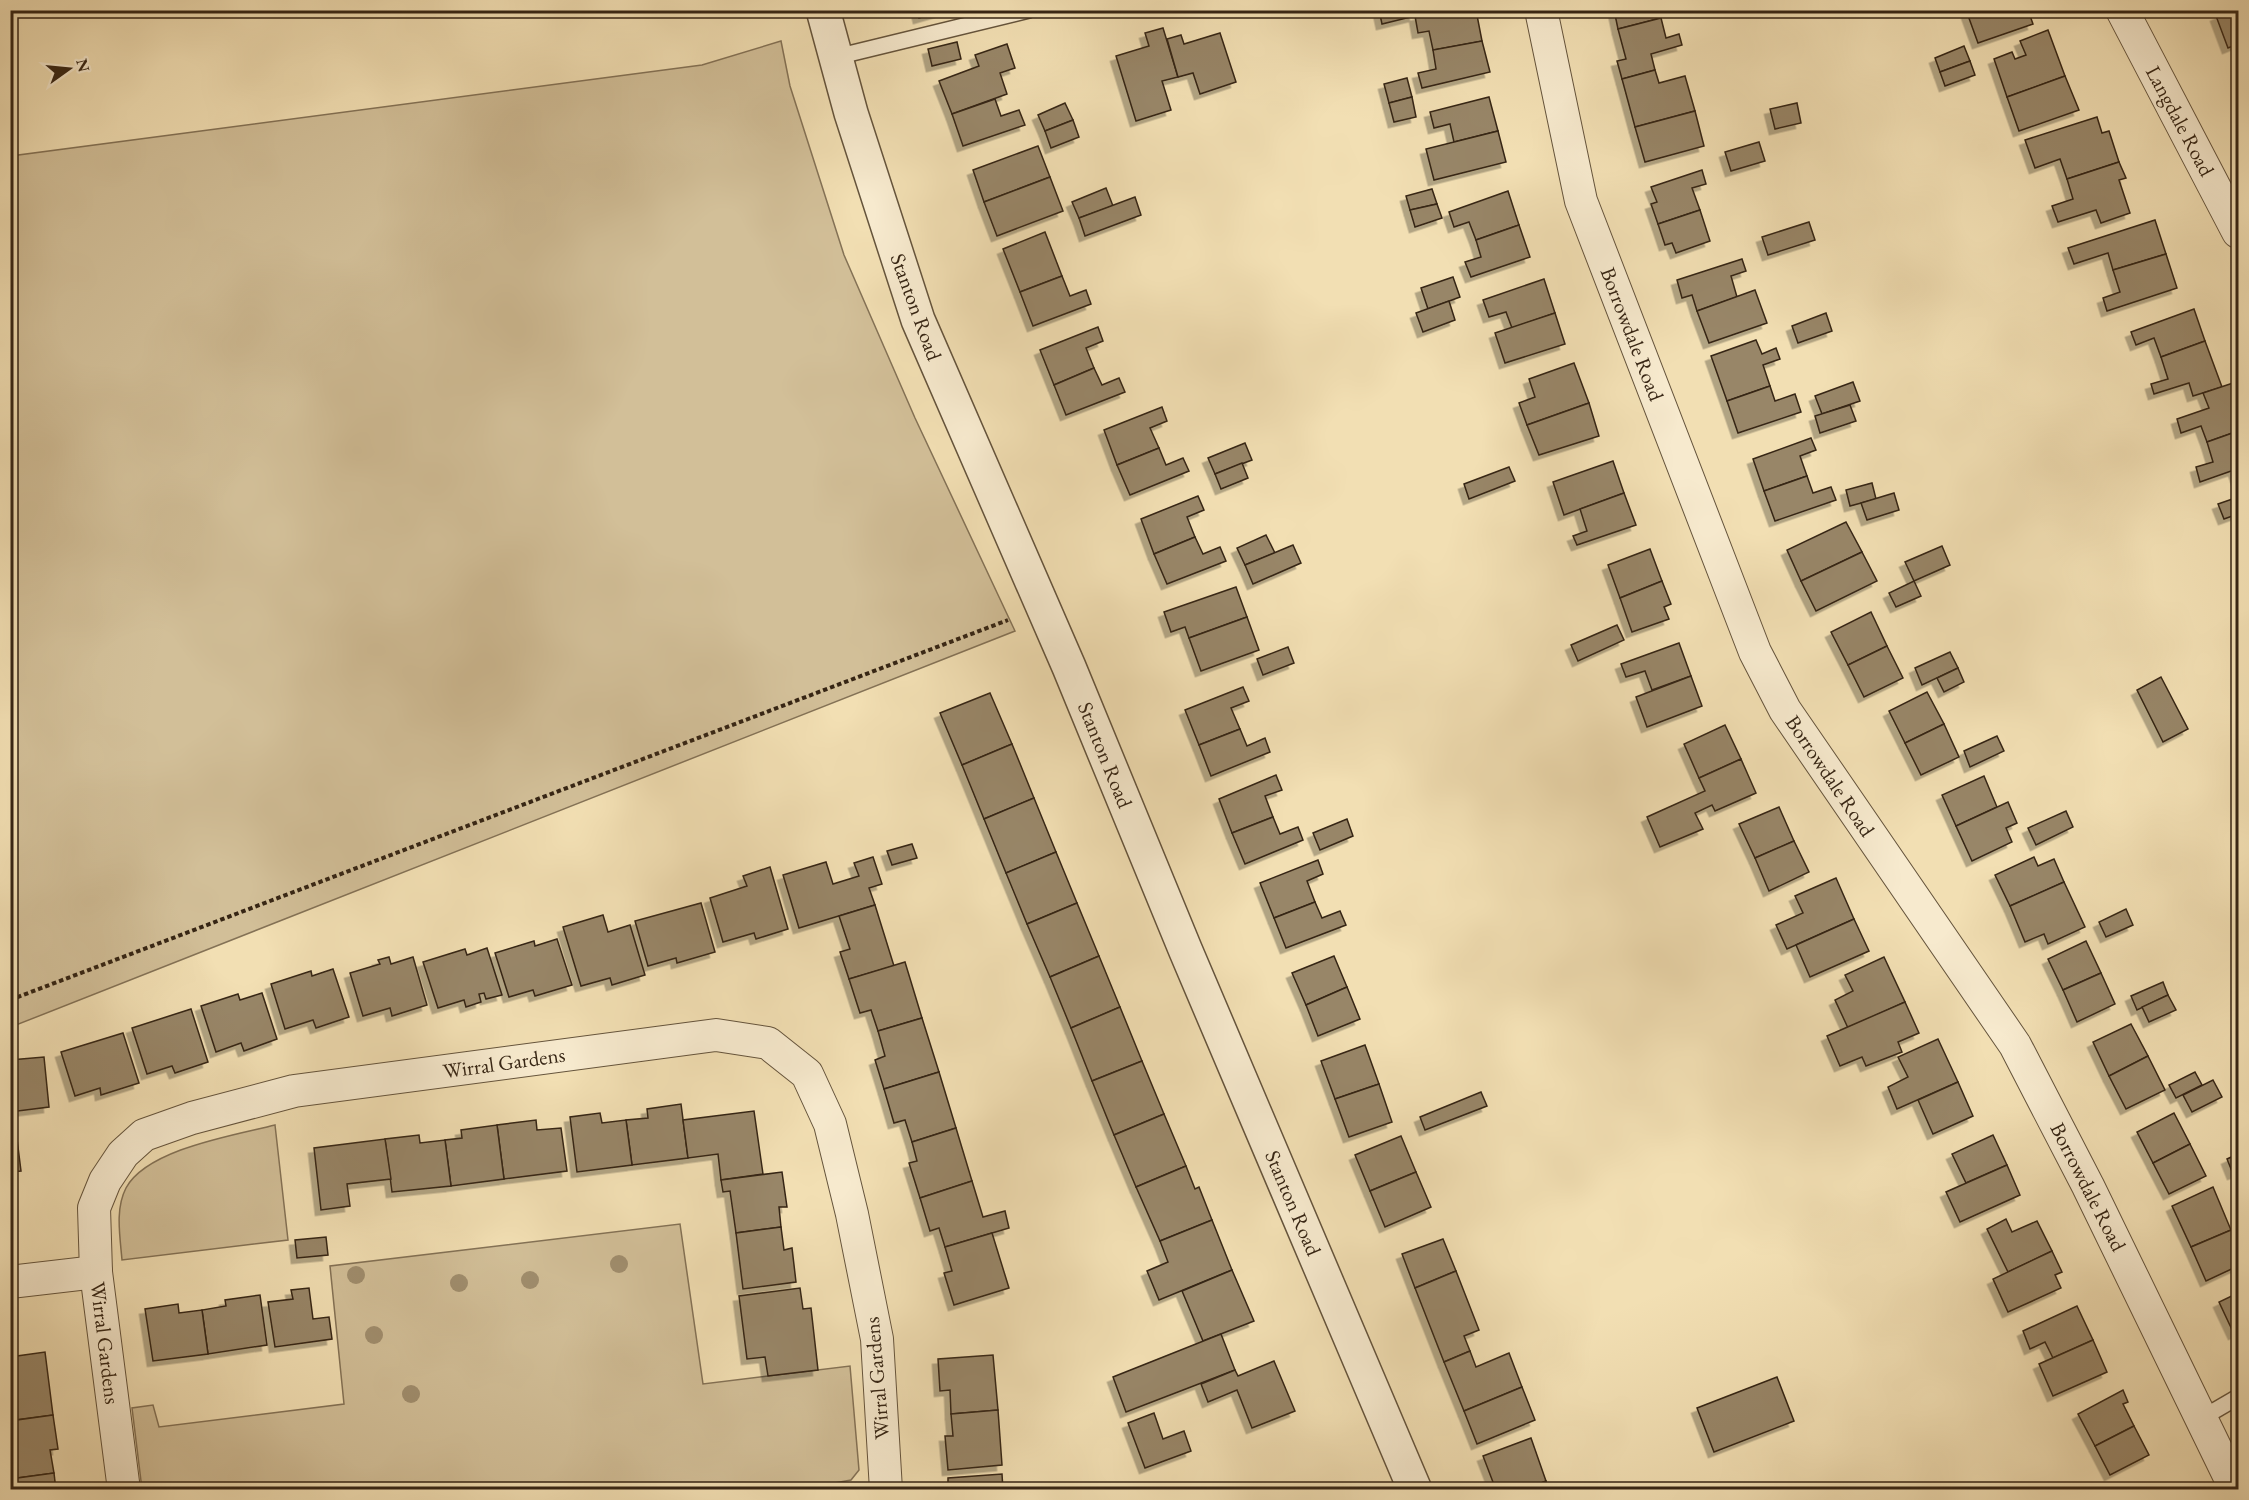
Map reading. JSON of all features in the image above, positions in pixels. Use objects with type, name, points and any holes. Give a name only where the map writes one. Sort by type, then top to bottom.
[{"type":"street","name":"Stanton Road","points":[[823,10],[850,113],[918,320],[1043,608],[1415,1490]]},
{"type":"street","name":"Borrowdale Road","points":[[1541,10],[1581,201],[1755,652],[1785,710],[2015,1045],[2088,1186],[2236,1490]]},
{"type":"street","name":"Langdale Road","points":[[2122,10],[2238,232]]},
{"type":"street","name":"Wirral Gardens","points":[[124,1490],[96,1272],[94,1208],[105,1180],[123,1154],[144,1135],[192,1118],[294,1090],[716,1035],[768,1042],[807,1074],[830,1124],[852,1214],[877,1339],[886,1490]]},
{"type":"street","points":[[10,1282],[96,1272]]},
{"type":"lane","points":[[836,57],[1029,10]]},
{"type":"lane","points":[[2202,1418],[2238,1397]]},
{"type":"path","points":[[10,1000],[1043,608]]},
{"type":"shaded area","points":[[781,41],[790,86],[844,255],[915,418],[1015,631],[11,1027],[11,156],[702,65]]},
{"type":"shaded area","points":[[275,1125],[288,1240],[122,1260],[120,1205],[126,1188],[137,1175],[153,1163],[193,1146]]},
{"type":"shaded area","points":[[680,1224],[703,1384],[850,1366],[859,1470],[851,1480],[796,1490],[142,1489],[132,1408],[153,1405],[159,1427],[344,1404],[330,1266]]},
{"type":"building","points":[[917,10],[940,10],[940,12],[919,18]]},
{"type":"building","points":[[1379,10],[1414,10],[1415,16],[1382,24]]},
{"type":"building","points":[[1443,10],[1476,10],[1482,41],[1433,50],[1429,31],[1418,33],[1415,16]]},
{"type":"building","points":[[1614,10],[1659,10],[1661,18],[1618,29]]},
{"type":"building","points":[[1966,10],[2028,10],[2033,24],[1978,43]]},
{"type":"building","points":[[2230,10],[2238,10],[2238,44],[2228,48],[2216,16]]},
{"type":"building","points":[[1661,18],[1666,38],[1679,34],[1682,45],[1651,54],[1655,70],[1622,79],[1617,61],[1626,59],[1618,29]]},
{"type":"building","points":[[1163,28],[1178,77],[1162,81],[1171,110],[1136,121],[1116,56],[1149,46],[1145,33]]},
{"type":"building","points":[[2048,30],[2065,76],[2007,97],[1994,59],[2012,52],[2015,59],[2026,55],[2020,41]]},
{"type":"building","points":[[1220,33],[1236,82],[1200,94],[1193,73],[1178,77],[1167,39],[1181,35],[1184,44]]},
{"type":"building","points":[[1482,41],[1490,72],[1422,88],[1418,73],[1436,69],[1433,50]]},
{"type":"building","points":[[957,42],[961,59],[932,66],[928,49]]},
{"type":"building","points":[[1007,44],[1015,68],[1000,73],[1007,94],[952,114],[939,81],[979,66],[975,55]]},
{"type":"building","points":[[1964,46],[1970,61],[1940,72],[1935,58]]},
{"type":"building","points":[[1970,61],[1975,75],[1945,86],[1940,72]]},
{"type":"building","points":[[1655,70],[1659,83],[1685,76],[1695,111],[1635,127],[1622,79]]},
{"type":"building","points":[[2065,76],[2079,110],[2019,131],[2007,97]]},
{"type":"building","points":[[1407,78],[1412,97],[1389,103],[1384,84]]},
{"type":"building","points":[[1412,97],[1416,117],[1394,122],[1389,103]]},
{"type":"building","points":[[1489,97],[1498,131],[1454,142],[1450,124],[1434,128],[1430,112]]},
{"type":"building","points":[[995,99],[1001,116],[1019,110],[1025,125],[963,146],[952,114]]},
{"type":"building","points":[[1065,103],[1073,120],[1045,131],[1038,115]]},
{"type":"building","points":[[1797,103],[1801,123],[1775,129],[1770,109]]},
{"type":"building","points":[[1695,111],[1704,146],[1645,162],[1635,127]]},
{"type":"building","points":[[2097,117],[2102,133],[2109,131],[2119,162],[2067,179],[2060,159],[2035,168],[2025,140]]},
{"type":"building","points":[[1073,120],[1079,137],[1051,148],[1045,131]]},
{"type":"building","points":[[1498,131],[1506,162],[1434,180],[1426,149]]},
{"type":"building","points":[[1759,142],[1765,161],[1731,171],[1725,152]]},
{"type":"building","points":[[1038,146],[1050,177],[984,202],[973,170]]},
{"type":"building","points":[[2119,162],[2126,178],[2119,180],[2130,213],[2101,223],[2096,210],[2058,222],[2052,206],[2073,199],[2067,179]]},
{"type":"building","points":[[1702,170],[1706,184],[1692,188],[1700,210],[1658,224],[1651,204],[1657,202],[1651,187]]},
{"type":"building","points":[[1050,177],[1063,211],[997,236],[984,202]]},
{"type":"building","points":[[1106,188],[1113,206],[1079,218],[1072,202]]},
{"type":"building","points":[[1432,189],[1437,204],[1410,210],[1406,196]]},
{"type":"building","points":[[1508,191],[1519,225],[1476,240],[1469,222],[1454,227],[1449,212]]},
{"type":"building","points":[[1135,197],[1141,215],[1085,236],[1079,218]]},
{"type":"building","points":[[1437,204],[1442,218],[1415,227],[1410,210]]},
{"type":"building","points":[[1700,210],[1710,241],[1676,253],[1672,243],[1665,245],[1658,224]]},
{"type":"building","points":[[2155,220],[2166,254],[2113,270],[2108,253],[2074,264],[2068,248]]},
{"type":"building","points":[[1809,222],[1815,240],[1768,255],[1762,237]]},
{"type":"building","points":[[1519,225],[1530,257],[1471,277],[1465,262],[1481,257],[1476,240]]},
{"type":"building","points":[[1045,232],[1062,276],[1020,292],[1003,249]]},
{"type":"building","points":[[2166,254],[2177,288],[2107,311],[2103,298],[2120,292],[2113,270]]},
{"type":"building","points":[[1742,259],[1746,271],[1731,276],[1737,297],[1697,311],[1692,295],[1682,298],[1677,280]]},
{"type":"building","points":[[1062,276],[1070,296],[1086,290],[1091,304],[1033,326],[1020,292]]},
{"type":"building","points":[[1453,277],[1460,297],[1428,309],[1421,288]]},
{"type":"building","points":[[1544,279],[1555,313],[1512,328],[1506,312],[1489,317],[1483,300]]},
{"type":"building","points":[[1755,290],[1767,323],[1709,343],[1697,311]]},
{"type":"building","points":[[1449,301],[1455,320],[1423,332],[1416,313]]},
{"type":"building","points":[[2194,309],[2205,341],[2161,357],[2154,338],[2136,345],[2131,332]]},
{"type":"building","points":[[1555,313],[1565,344],[1505,363],[1495,333]]},
{"type":"building","points":[[1826,313],[1832,331],[1798,343],[1792,326]]},
{"type":"building","points":[[1098,327],[1103,341],[1086,348],[1094,368],[1054,385],[1040,350]]},
{"type":"building","points":[[1756,340],[1762,354],[1776,348],[1780,359],[1763,365],[1770,386],[1727,401],[1711,356]]},
{"type":"building","points":[[2205,341],[2222,387],[2193,396],[2189,383],[2154,394],[2151,384],[2168,379],[2161,357]]},
{"type":"building","points":[[1574,363],[1589,403],[1527,425],[1519,403],[1535,397],[1529,379]]},
{"type":"building","points":[[1094,368],[1102,385],[1119,378],[1125,392],[1066,415],[1054,385]]},
{"type":"building","points":[[1853,382],[1860,401],[1822,414],[1815,396]]},
{"type":"building","points":[[2236,382],[2238,431],[2207,442],[2201,426],[2181,433],[2177,419],[2209,408],[2203,393]]},
{"type":"building","points":[[1770,386],[1775,401],[1795,394],[1801,412],[1738,433],[1727,401]]},
{"type":"building","points":[[1589,403],[1599,436],[1539,455],[1527,425]]},
{"type":"building","points":[[1850,405],[1856,421],[1820,433],[1815,416]]},
{"type":"building","points":[[1162,407],[1167,421],[1150,428],[1159,448],[1117,465],[1104,430]]},
{"type":"building","points":[[2238,431],[2238,482],[2234,470],[2200,482],[2196,467],[2213,462],[2207,442]]},
{"type":"building","points":[[1811,438],[1816,450],[1800,456],[1807,476],[1764,491],[1753,459]]},
{"type":"building","points":[[1245,443],[1252,460],[1215,474],[1208,458]]},
{"type":"building","points":[[1159,448],[1166,465],[1183,458],[1189,471],[1130,495],[1117,465]]},
{"type":"building","points":[[1613,461],[1624,493],[1564,515],[1553,482]]},
{"type":"building","points":[[1242,463],[1248,478],[1221,489],[1215,474]]},
{"type":"building","points":[[1509,467],[1515,481],[1469,499],[1464,484]]},
{"type":"building","points":[[1807,476],[1813,493],[1831,487],[1836,500],[1775,521],[1764,491]]},
{"type":"building","points":[[1872,483],[1876,499],[1850,506],[1846,490]]},
{"type":"building","points":[[1624,493],[1636,525],[1577,545],[1573,536],[1587,531],[1580,509]]},
{"type":"building","points":[[1894,493],[1899,510],[1867,520],[1861,503]]},
{"type":"building","points":[[1198,496],[1204,510],[1187,517],[1195,537],[1154,554],[1141,519]]},
{"type":"building","points":[[2238,497],[2238,514],[2224,519],[2218,504]]},
{"type":"building","points":[[1846,522],[1862,552],[1801,581],[1787,550]]},
{"type":"building","points":[[1266,535],[1275,553],[1245,565],[1237,548]]},
{"type":"building","points":[[1195,537],[1203,554],[1220,547],[1226,561],[1167,584],[1154,554]]},
{"type":"building","points":[[1293,545],[1301,563],[1253,584],[1245,565]]},
{"type":"building","points":[[1942,546],[1950,565],[1914,581],[1905,562]]},
{"type":"building","points":[[1650,549],[1662,581],[1620,598],[1608,565]]},
{"type":"building","points":[[1862,552],[1877,581],[1816,611],[1801,581]]},
{"type":"building","points":[[1662,581],[1671,604],[1664,607],[1669,619],[1632,632],[1620,598]]},
{"type":"building","points":[[1914,581],[1921,596],[1896,607],[1889,593]]},
{"type":"building","points":[[1236,587],[1247,617],[1189,638],[1185,627],[1171,632],[1164,612]]},
{"type":"building","points":[[1871,612],[1887,646],[1848,665],[1831,632]]},
{"type":"building","points":[[1247,617],[1259,650],[1201,671],[1189,638]]},
{"type":"building","points":[[1617,625],[1624,640],[1578,661],[1571,645]]},
{"type":"building","points":[[1679,643],[1691,676],[1652,690],[1645,671],[1626,677],[1621,664]]},
{"type":"building","points":[[1887,646],[1903,678],[1864,697],[1848,665]]},
{"type":"building","points":[[1288,647],[1294,663],[1263,675],[1257,659]]},
{"type":"building","points":[[1950,652],[1958,668],[1922,685],[1915,668]]},
{"type":"building","points":[[1958,668],[1964,682],[1944,692],[1937,678]]},
{"type":"building","points":[[1691,676],[1702,706],[1647,727],[1636,697]]},
{"type":"building","points":[[2161,677],[2188,729],[2163,742],[2137,690]]},
{"type":"building","points":[[1243,687],[1249,701],[1231,708],[1240,729],[1199,745],[1185,710]]},
{"type":"building","points":[[1927,692],[1944,724],[1905,743],[1889,711]]},
{"type":"building","points":[[990,693],[1012,744],[962,765],[940,713]]},
{"type":"building","points":[[1944,724],[1959,757],[1921,775],[1905,743]]},
{"type":"building","points":[[1725,725],[1741,759],[1699,778],[1684,744]]},
{"type":"building","points":[[1240,729],[1247,746],[1265,738],[1270,752],[1211,776],[1199,745]]},
{"type":"building","points":[[1997,736],[2004,751],[1970,767],[1964,751]]},
{"type":"building","points":[[1012,744],[1034,798],[984,819],[962,765]]},
{"type":"building","points":[[1741,759],[1756,793],[1715,811],[1712,805],[1695,813],[1703,829],[1660,847],[1647,817],[1705,791],[1699,778]]},
{"type":"building","points":[[1276,775],[1282,790],[1265,796],[1273,817],[1232,833],[1219,799]]},
{"type":"building","points":[[1984,776],[1997,807],[1956,826],[1942,795]]},
{"type":"building","points":[[1034,798],[1056,852],[1006,873],[984,819]]},
{"type":"building","points":[[2008,802],[2017,823],[2006,828],[2012,842],[1972,861],[1956,826]]},
{"type":"building","points":[[1779,807],[1794,841],[1755,858],[1739,824]]},
{"type":"building","points":[[2066,811],[2073,827],[2036,845],[2028,828]]},
{"type":"building","points":[[1273,817],[1280,834],[1298,827],[1303,840],[1245,864],[1232,833]]},
{"type":"building","points":[[1347,819],[1353,836],[1320,850],[1313,833]]},
{"type":"building","points":[[1794,841],[1809,872],[1769,891],[1755,858]]},
{"type":"building","points":[[912,844],[917,858],[892,865],[887,851]]},
{"type":"building","points":[[1056,852],[1077,903],[1027,924],[1006,873]]},
{"type":"building","points":[[873,857],[882,884],[869,888],[875,905],[799,928],[783,875],[826,862],[833,884],[859,876],[854,863]]},
{"type":"building","points":[[2034,857],[2038,866],[2054,859],[2064,882],[2010,906],[1995,875]]},
{"type":"building","points":[[1318,860],[1323,874],[1307,881],[1315,902],[1274,918],[1260,883]]},
{"type":"building","points":[[770,867],[788,929],[756,939],[754,933],[723,942],[710,898],[747,886],[743,876]]},
{"type":"building","points":[[1836,878],[1854,919],[1787,949],[1776,925],[1803,913],[1795,896]]},
{"type":"building","points":[[2064,882],[2085,927],[2048,944],[2044,934],[2025,942],[2010,906]]},
{"type":"building","points":[[1315,902],[1322,918],[1340,911],[1346,925],[1286,948],[1274,918]]},
{"type":"building","points":[[701,903],[715,952],[677,963],[676,958],[648,966],[635,921]]},
{"type":"building","points":[[1077,903],[1099,956],[1050,977],[1027,924]]},
{"type":"building","points":[[875,905],[894,966],[849,979],[840,952],[850,949],[839,916]]},
{"type":"building","points":[[2126,909],[2133,925],[2106,937],[2099,922]]},
{"type":"building","points":[[603,915],[608,932],[630,925],[645,975],[612,985],[610,978],[581,986],[563,927]]},
{"type":"building","points":[[1854,919],[1869,951],[1810,977],[1796,945]]},
{"type":"building","points":[[557,939],[572,985],[535,996],[533,990],[509,997],[495,953],[534,941],[535,946]]},
{"type":"building","points":[[2086,941],[2101,973],[2063,990],[2048,959]]},
{"type":"building","points":[[487,948],[502,995],[486,999],[484,993],[479,994],[481,1002],[466,1007],[464,1000],[438,1008],[423,962],[465,949],[467,955]]},
{"type":"building","points":[[1099,956],[1120,1007],[1071,1028],[1050,977]]},
{"type":"building","points":[[1334,956],[1347,987],[1306,1005],[1292,973]]},
{"type":"building","points":[[389,957],[391,964],[413,957],[427,1005],[392,1016],[390,1008],[363,1016],[350,973],[380,964],[378,960]]},
{"type":"building","points":[[1884,957],[1905,1002],[1848,1028],[1835,1000],[1853,991],[1845,975]]},
{"type":"building","points":[[905,962],[922,1018],[878,1031],[871,1010],[860,1013],[849,979]]},
{"type":"building","points":[[333,969],[349,1017],[316,1028],[313,1020],[285,1029],[271,984],[311,971],[312,976]]},
{"type":"building","points":[[2101,973],[2115,1004],[2077,1022],[2063,990]]},
{"type":"building","points":[[2163,982],[2168,995],[2137,1010],[2131,996]]},
{"type":"building","points":[[1347,987],[1360,1019],[1318,1036],[1306,1005]]},
{"type":"building","points":[[262,993],[277,1039],[244,1051],[241,1043],[216,1052],[201,1006],[238,994],[240,1000]]},
{"type":"building","points":[[2168,995],[2176,1010],[2149,1022],[2142,1007]]},
{"type":"building","points":[[1905,1002],[1919,1033],[1898,1042],[1902,1052],[1866,1066],[1862,1057],[1840,1066],[1827,1036]]},
{"type":"building","points":[[1120,1007],[1142,1061],[1092,1081],[1071,1028]]},
{"type":"building","points":[[191,1009],[208,1062],[175,1073],[172,1066],[147,1074],[132,1028]]},
{"type":"building","points":[[922,1018],[939,1072],[884,1089],[875,1060],[885,1056],[878,1031]]},
{"type":"building","points":[[2131,1024],[2148,1056],[2109,1076],[2093,1042]]},
{"type":"building","points":[[123,1033],[139,1083],[101,1095],[100,1088],[75,1096],[61,1052]]},
{"type":"building","points":[[1938,1039],[1958,1082],[1897,1109],[1888,1087],[1908,1077],[1898,1057]]},
{"type":"building","points":[[1365,1045],[1379,1084],[1335,1099],[1321,1061]]},
{"type":"building","points":[[2148,1056],[2165,1090],[2126,1109],[2109,1076]]},
{"type":"building","points":[[44,1057],[49,1107],[10,1112],[10,1060]]},
{"type":"building","points":[[1142,1061],[1164,1114],[1114,1135],[1092,1081]]},
{"type":"building","points":[[939,1072],[956,1128],[912,1142],[905,1120],[894,1123],[884,1089]]},
{"type":"building","points":[[2195,1072],[2202,1085],[2176,1098],[2169,1085]]},
{"type":"building","points":[[2213,1080],[2222,1097],[2192,1112],[2183,1095]]},
{"type":"building","points":[[1958,1082],[1973,1116],[1933,1134],[1918,1100]]},
{"type":"building","points":[[1379,1084],[1392,1122],[1349,1137],[1335,1099]]},
{"type":"building","points":[[1481,1092],[1487,1106],[1425,1130],[1420,1117]]},
{"type":"building","points":[[681,1104],[688,1158],[632,1165],[626,1120],[648,1118],[647,1109]]},
{"type":"building","points":[[754,1111],[763,1174],[721,1180],[718,1154],[688,1158],[683,1120]]},
{"type":"building","points":[[600,1113],[602,1123],[626,1120],[632,1165],[577,1172],[570,1117]]},
{"type":"building","points":[[2174,1113],[2190,1144],[2153,1163],[2137,1132]]},
{"type":"building","points":[[1164,1114],[1186,1166],[1136,1187],[1114,1135]]},
{"type":"building","points":[[536,1120],[537,1130],[561,1128],[567,1171],[504,1179],[497,1125]]},
{"type":"building","points":[[497,1125],[504,1179],[451,1186],[445,1140],[462,1138],[461,1130]]},
{"type":"building","points":[[956,1128],[972,1181],[920,1198],[909,1163],[917,1161],[912,1142]]},
{"type":"building","points":[[419,1135],[420,1143],[445,1140],[451,1186],[392,1192],[385,1139]]},
{"type":"building","points":[[1993,1135],[2007,1165],[1966,1183],[1952,1154]]},
{"type":"building","points":[[1401,1136],[1416,1172],[1370,1191],[1355,1155]]},
{"type":"building","points":[[17,1139],[21,1171],[10,1172],[10,1140]]},
{"type":"building","points":[[385,1139],[391,1179],[347,1184],[350,1206],[321,1210],[314,1148]]},
{"type":"building","points":[[2190,1144],[2206,1176],[2169,1194],[2153,1163]]},
{"type":"building","points":[[2238,1154],[2238,1172],[2233,1174],[2227,1159]]},
{"type":"building","points":[[2007,1165],[2020,1195],[1960,1222],[1946,1192]]},
{"type":"building","points":[[1186,1166],[1195,1189],[1199,1187],[1212,1220],[1160,1241],[1136,1187]]},
{"type":"building","points":[[782,1172],[787,1207],[779,1207],[781,1227],[736,1233],[730,1191],[723,1192],[721,1180]]},
{"type":"building","points":[[1416,1172],[1431,1207],[1385,1227],[1370,1191]]},
{"type":"building","points":[[972,1181],[983,1217],[1005,1211],[1009,1228],[945,1247],[939,1228],[930,1231],[920,1198]]},
{"type":"building","points":[[2213,1187],[2231,1230],[2191,1247],[2172,1206]]},
{"type":"building","points":[[2006,1219],[2012,1232],[2037,1221],[2052,1251],[2008,1272],[1987,1229]]},
{"type":"building","points":[[1212,1220],[1232,1270],[1159,1300],[1147,1271],[1168,1262],[1160,1241]]},
{"type":"building","points":[[781,1227],[784,1250],[792,1248],[796,1282],[743,1289],[736,1233]]},
{"type":"building","points":[[2231,1230],[2238,1247],[2238,1266],[2206,1281],[2191,1247]]},
{"type":"building","points":[[992,1233],[1009,1288],[954,1305],[944,1273],[952,1271],[945,1247]]},
{"type":"building","points":[[326,1237],[328,1255],[297,1258],[295,1240]]},
{"type":"building","points":[[1443,1239],[1456,1271],[1415,1288],[1402,1254]]},
{"type":"building","points":[[2052,1251],[2062,1272],[2055,1275],[2061,1288],[2008,1312],[1993,1279]]},
{"type":"building","points":[[1232,1270],[1254,1321],[1203,1341],[1182,1291]]},
{"type":"building","points":[[1456,1271],[1479,1330],[1464,1336],[1470,1351],[1444,1362],[1415,1288]]},
{"type":"building","points":[[309,1288],[313,1319],[329,1317],[332,1339],[275,1347],[268,1302],[293,1299],[291,1290]]},
{"type":"building","points":[[800,1288],[803,1309],[811,1308],[818,1370],[768,1376],[765,1357],[747,1359],[739,1296]]},
{"type":"building","points":[[2238,1293],[2238,1332],[2234,1334],[2219,1302]]},
{"type":"building","points":[[260,1295],[267,1345],[208,1354],[202,1310],[226,1306],[225,1300]]},
{"type":"building","points":[[178,1304],[179,1313],[202,1310],[208,1354],[153,1361],[145,1309]]},
{"type":"building","points":[[2077,1306],[2093,1340],[2053,1358],[2045,1342],[2030,1349],[2023,1331]]},
{"type":"building","points":[[1221,1334],[1235,1370],[1126,1412],[1113,1377]]},
{"type":"building","points":[[2093,1340],[2107,1372],[2053,1396],[2039,1364]]},
{"type":"building","points":[[1470,1351],[1476,1367],[1509,1353],[1522,1387],[1464,1411],[1444,1362]]},
{"type":"building","points":[[45,1352],[53,1415],[15,1420],[12,1395],[10,1395],[10,1357]]},
{"type":"building","points":[[993,1355],[998,1410],[951,1414],[950,1390],[940,1391],[938,1359]]},
{"type":"building","points":[[1274,1361],[1295,1411],[1252,1428],[1237,1390],[1208,1402],[1201,1384],[1235,1370],[1238,1376]]},
{"type":"building","points":[[1777,1377],[1794,1421],[1714,1452],[1697,1408]]},
{"type":"building","points":[[1522,1387],[1535,1420],[1477,1444],[1464,1411]]},
{"type":"building","points":[[2123,1390],[2128,1402],[2123,1404],[2134,1426],[2095,1446],[2078,1414]]},
{"type":"building","points":[[998,1410],[1002,1465],[948,1470],[945,1436],[953,1436],[951,1414]]},
{"type":"building","points":[[1154,1413],[1163,1439],[1184,1431],[1191,1451],[1145,1468],[1128,1423]]},
{"type":"building","points":[[53,1415],[58,1449],[50,1450],[54,1473],[10,1479],[10,1421]]},
{"type":"building","points":[[2134,1426],[2149,1455],[2110,1475],[2095,1446]]},
{"type":"building","points":[[1531,1438],[1546,1481],[1524,1490],[1496,1490],[1483,1456]]},
{"type":"building","points":[[54,1473],[56,1490],[10,1490],[10,1479]]},
{"type":"building","points":[[1002,1474],[1003,1490],[948,1490],[948,1478]]},
{"type":"building","points":[[1546,1481],[1549,1490],[1524,1490]]}]
